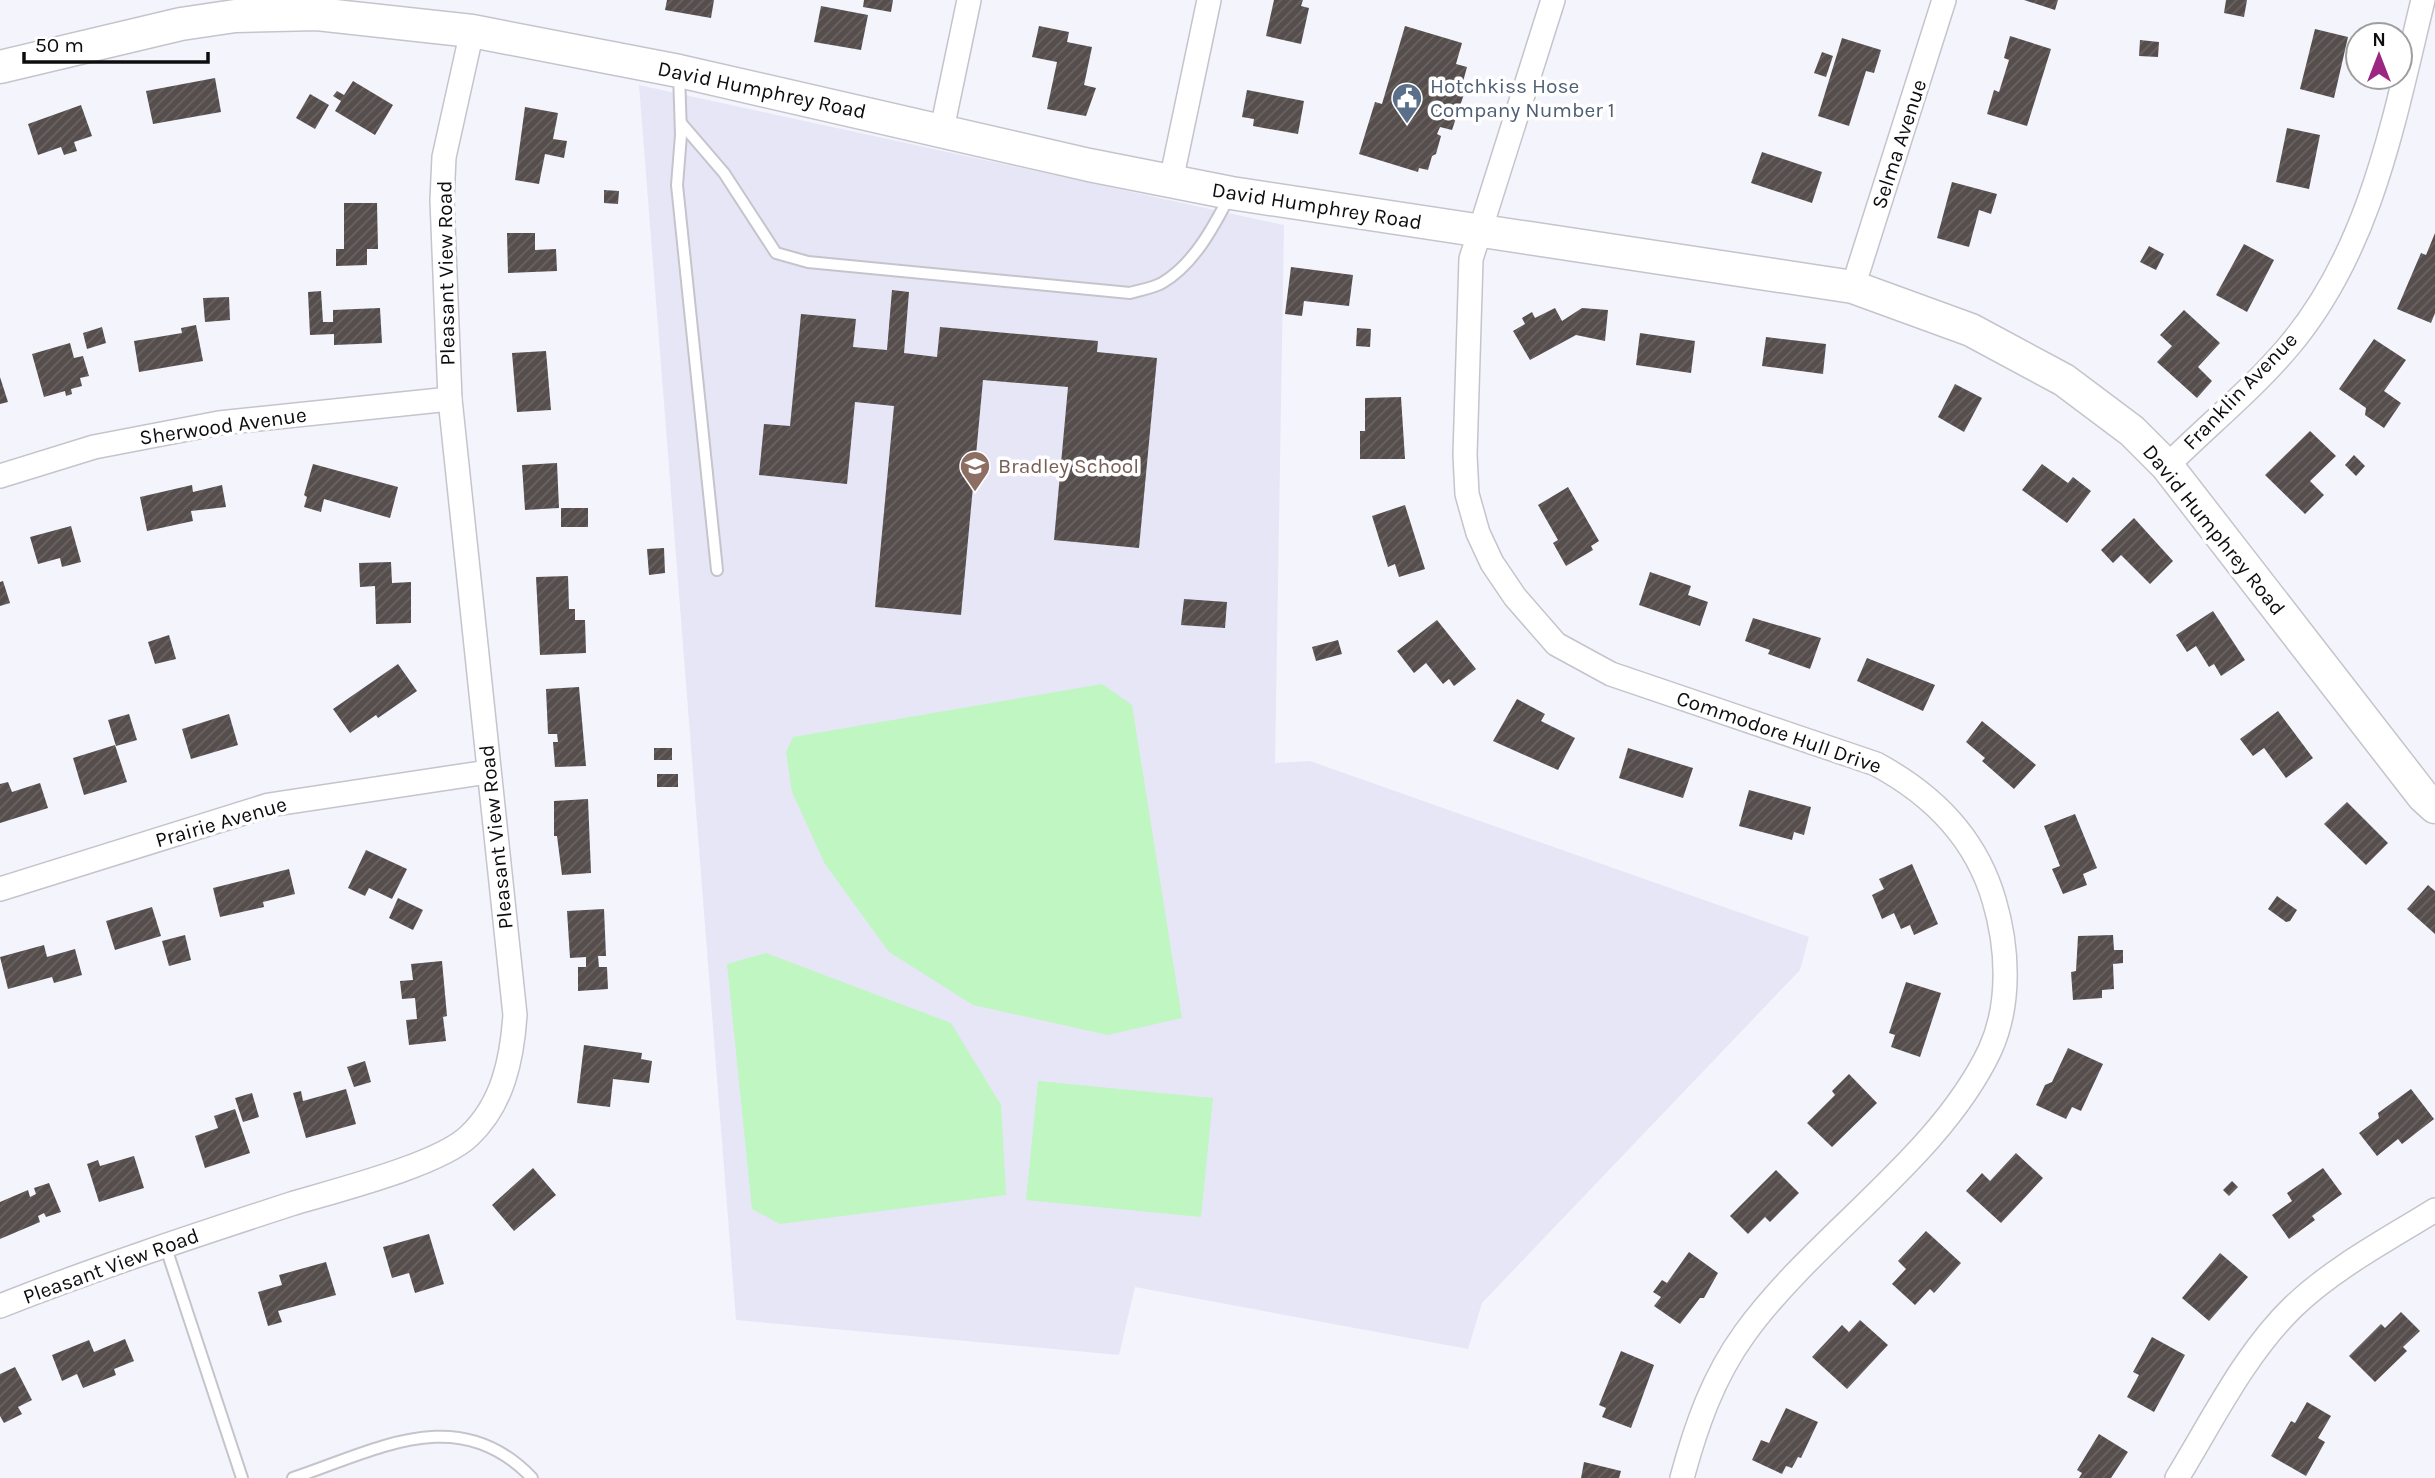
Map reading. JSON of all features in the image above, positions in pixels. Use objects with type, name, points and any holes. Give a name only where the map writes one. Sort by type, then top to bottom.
[{"type":"street","points":[[942,129],[969,0]]},
{"type":"street","points":[[1171,181],[1209,0]]},
{"type":"street","name":"Commodore Hull Drive","points":[[1553,0],[1471,259],[1465,455],[1467,495],[1487,553],[1515,597],[1556,644],[1611,674],[1876,764],[1906,780],[1930,799],[1958,829],[1973,852],[1992,894],[2004,945],[2004,995],[1999,1023],[1991,1049],[1971,1084],[1946,1120],[1814,1256],[1746,1332],[1714,1382],[1682,1478]]},
{"type":"street","name":"Selma Avenue","points":[[1853,287],[1944,0]]},
{"type":"street","name":"Franklin Avenue","points":[[2167,466],[2290,345],[2342,266],[2384,163],[2423,0]]},
{"type":"street","name":"David Humphrey Road","points":[[0,66],[181,24],[236,16],[317,14],[472,32],[679,71],[942,129],[1089,165],[1231,193],[1853,287],[1971,330],[2064,380],[2132,431],[2167,466],[2431,796]]},
{"type":"street","name":"Pleasant View Road","points":[[0,1306],[165,1245],[401,1169],[447,1150],[469,1137],[484,1118],[506,1076],[515,1015],[450,399],[442,200],[444,157],[472,32]]},
{"type":"street","name":"Sherwood Avenue","points":[[0,476],[94,447],[219,423],[450,399]]},
{"type":"street","name":"Prairie Avenue","points":[[0,888],[269,805],[488,772]]},
{"type":"street","points":[[2177,1478],[2248,1363],[2294,1307],[2335,1273],[2435,1210]]},
{"type":"lane","points":[[679,71],[681,123],[677,185],[717,570]]},
{"type":"lane","points":[[681,123],[724,173],[776,253],[808,262],[1130,293],[1161,284],[1187,262],[1214,227],[1231,193]]},
{"type":"lane","points":[[165,1245],[242,1478]]},
{"type":"lane","points":[[293,1478],[411,1438],[446,1435],[483,1441],[532,1478]]},
{"type":"shaded area","name":"Bradley School","points":[[639,85],[1284,225],[1275,763],[1310,761],[1809,937],[1800,970],[1482,1303],[1468,1349],[1135,1287],[1119,1355],[736,1320]]},
{"type":"green space","points":[[1102,684],[1132,705],[1182,1018],[1108,1035],[973,1005],[889,952],[825,864],[792,792],[786,752],[793,737]]},
{"type":"green space","points":[[766,953],[951,1023],[1001,1105],[1006,1195],[780,1224],[752,1209],[727,964]]},
{"type":"green space","points":[[1038,1081],[1213,1098],[1201,1217],[1026,1200]]},
{"type":"building","points":[[667,0],[714,0],[711,18],[665,10]]},
{"type":"building","points":[[864,0],[893,0],[891,12],[863,7]]},
{"type":"building","points":[[1274,0],[1303,0],[1301,6],[1309,8],[1301,44],[1266,36]]},
{"type":"building","points":[[2024,0],[2058,0],[2055,10]]},
{"type":"building","points":[[2226,0],[2247,0],[2244,17],[2224,13]]},
{"type":"building","points":[[821,6],[868,15],[861,50],[814,42]]},
{"type":"building","points":[[1039,26],[1069,32],[1067,42],[1092,47],[1084,85],[1096,88],[1086,116],[1047,109],[1057,62],[1032,57]]},
{"type":"building","points":[[1405,26],[1462,43],[1456,64],[1467,67],[1461,89],[1465,91],[1452,130],[1440,127],[1437,134],[1441,136],[1436,154],[1432,156],[1428,170],[1419,168],[1418,172],[1359,154],[1375,102],[1382,104]]},
{"type":"building","points":[[2315,29],[2344,36],[2344,54],[2334,98],[2300,89]]},
{"type":"building","points":[[2010,36],[2051,49],[2027,126],[1987,114],[1994,90],[1999,92],[2009,60],[2004,58]]},
{"type":"building","points":[[1842,38],[1881,50],[1874,73],[1866,71],[1849,126],[1818,116]]},
{"type":"building","points":[[2140,40],[2159,42],[2158,57],[2139,56]]},
{"type":"building","points":[[1822,52],[1833,56],[1826,77],[1814,73]]},
{"type":"building","points":[[215,78],[221,112],[153,124],[146,91]]},
{"type":"building","points":[[353,81],[393,105],[375,135],[335,111],[341,101],[333,96],[337,91],[344,95]]},
{"type":"building","points":[[1247,90],[1304,101],[1298,134],[1253,126],[1254,119],[1242,117]]},
{"type":"building","points":[[310,94],[329,105],[315,129],[296,118]]},
{"type":"building","points":[[81,105],[92,136],[74,142],[77,151],[64,155],[61,147],[38,155],[28,124]]},
{"type":"building","points":[[525,107],[558,113],[553,139],[567,141],[564,158],[545,154],[539,184],[515,180]]},
{"type":"building","points":[[2287,128],[2320,135],[2309,189],[2276,182]]},
{"type":"building","points":[[1762,152],[1822,172],[1812,203],[1751,183]]},
{"type":"building","points":[[1952,182],[1997,194],[1991,214],[1979,210],[1969,247],[1937,238]]},
{"type":"building","points":[[604,190],[619,191],[618,204],[604,203]]},
{"type":"building","points":[[344,203],[377,203],[378,249],[367,249],[367,265],[336,266],[336,249],[344,249]]},
{"type":"building","points":[[507,233],[535,233],[535,250],[556,249],[557,271],[508,273]]},
{"type":"building","points":[[2435,233],[2435,313],[2431,323],[2397,309],[2421,253],[2426,255]]},
{"type":"building","points":[[2244,244],[2274,260],[2247,312],[2216,295]]},
{"type":"building","points":[[2149,246],[2164,254],[2156,270],[2140,262]]},
{"type":"building","points":[[1291,267],[1353,275],[1349,306],[1304,301],[1302,316],[1285,314]]},
{"type":"building","points":[[892,290],[909,292],[904,353],[937,357],[940,327],[1098,341],[1097,352],[1157,358],[1139,548],[1054,540],[1068,387],[983,380],[961,615],[875,607],[894,406],[855,402],[847,484],[759,475],[764,424],[790,426],[801,314],[856,319],[853,347],[887,350]]},
{"type":"building","points":[[321,291],[323,322],[333,322],[333,310],[380,308],[382,343],[334,345],[334,334],[310,335],[308,292]]},
{"type":"building","points":[[229,297],[230,320],[205,322],[203,298]]},
{"type":"building","points":[[1555,308],[1562,321],[1582,308],[1608,310],[1605,341],[1576,335],[1530,360],[1513,331],[1525,324],[1522,318],[1532,312],[1535,318]]},
{"type":"building","points":[[2184,310],[2220,343],[2198,367],[2212,381],[2197,398],[2157,362],[2172,346],[2160,335]]},
{"type":"building","points":[[196,325],[203,361],[139,372],[134,341],[182,333],[181,328]]},
{"type":"building","points":[[102,327],[106,343],[87,349],[83,333]]},
{"type":"building","points":[[1357,328],[1371,329],[1370,347],[1356,346]]},
{"type":"building","points":[[1640,333],[1695,341],[1691,373],[1636,365]]},
{"type":"building","points":[[1766,337],[1826,344],[1823,374],[1762,366]]},
{"type":"building","points":[[2374,339],[2406,360],[2384,391],[2401,403],[2384,428],[2365,415],[2366,408],[2339,389]]},
{"type":"building","points":[[70,343],[74,358],[83,356],[89,376],[80,378],[82,386],[71,389],[72,394],[66,396],[65,391],[44,397],[32,354]]},
{"type":"building","points":[[546,351],[551,410],[517,412],[512,353]]},
{"type":"building","points":[[0,377],[8,402],[0,404]]},
{"type":"building","points":[[1955,384],[1982,398],[1964,432],[1938,417]]},
{"type":"building","points":[[1401,397],[1405,459],[1360,459],[1360,431],[1365,431],[1365,398]]},
{"type":"building","points":[[2310,431],[2336,456],[2310,481],[2324,495],[2305,514],[2265,475]]},
{"type":"building","points":[[2354,455],[2365,466],[2356,476],[2345,465]]},
{"type":"building","points":[[557,463],[559,508],[525,510],[522,465]]},
{"type":"building","points":[[313,464],[398,487],[390,518],[324,499],[321,512],[304,507],[307,497],[304,495]]},
{"type":"building","points":[[2042,464],[2068,483],[2073,477],[2091,491],[2067,523],[2022,490]]},
{"type":"building","points":[[192,485],[193,492],[222,485],[226,507],[191,511],[193,521],[147,531],[140,497]]},
{"type":"building","points":[[1568,487],[1599,541],[1591,546],[1593,550],[1566,566],[1553,543],[1558,540],[1538,505]]},
{"type":"building","points":[[1405,505],[1425,569],[1399,577],[1395,564],[1388,567],[1372,516]]},
{"type":"building","points":[[561,508],[588,508],[588,527],[561,527]]},
{"type":"building","points":[[2134,518],[2173,561],[2150,584],[2121,555],[2113,563],[2101,550]]},
{"type":"building","points":[[71,526],[81,562],[62,567],[60,558],[38,564],[30,537]]},
{"type":"building","points":[[664,548],[665,573],[649,575],[647,549]]},
{"type":"building","points":[[391,562],[392,583],[411,582],[411,623],[376,624],[375,586],[360,587],[359,563]]},
{"type":"building","points":[[1650,572],[1691,586],[1688,595],[1708,602],[1700,626],[1639,605]]},
{"type":"building","points":[[568,576],[569,609],[575,609],[575,620],[585,620],[586,653],[540,655],[536,577]]},
{"type":"building","points":[[3,581],[10,603],[0,606],[0,582]]},
{"type":"building","points":[[1184,599],[1227,602],[1225,628],[1181,625]]},
{"type":"building","points":[[2213,611],[2245,660],[2221,676],[2214,664],[2209,667],[2196,646],[2187,652],[2176,635]]},
{"type":"building","points":[[1753,618],[1821,638],[1810,669],[1768,654],[1770,650],[1745,641]]},
{"type":"building","points":[[1437,620],[1476,669],[1454,686],[1449,679],[1443,684],[1426,663],[1414,673],[1397,651]]},
{"type":"building","points":[[169,635],[176,659],[155,664],[148,642]]},
{"type":"building","points":[[1338,640],[1342,654],[1316,661],[1312,647]]},
{"type":"building","points":[[1867,658],[1935,685],[1923,711],[1857,681]]},
{"type":"building","points":[[398,664],[417,691],[378,718],[376,715],[350,733],[333,709]]},
{"type":"building","points":[[579,687],[586,766],[555,767],[553,742],[558,742],[557,734],[548,734],[546,689]]},
{"type":"building","points":[[1517,699],[1545,714],[1541,721],[1575,738],[1558,770],[1493,741]]},
{"type":"building","points":[[2278,711],[2313,758],[2286,778],[2264,748],[2253,756],[2240,739]]},
{"type":"building","points":[[129,714],[137,740],[116,746],[108,720]]},
{"type":"building","points":[[229,714],[238,745],[191,759],[182,729]]},
{"type":"building","points":[[1982,721],[2036,765],[2014,789],[1982,761],[1985,758],[1966,742]]},
{"type":"building","points":[[115,745],[127,782],[84,795],[73,758]]},
{"type":"building","points":[[654,748],[672,748],[672,760],[654,760]]},
{"type":"building","points":[[1628,748],[1693,768],[1683,798],[1619,778]]},
{"type":"building","points":[[657,774],[678,774],[678,787],[657,787]]},
{"type":"building","points":[[8,782],[12,792],[40,783],[48,808],[0,823],[0,784]]},
{"type":"building","points":[[1749,790],[1811,807],[1804,835],[1794,832],[1792,840],[1739,826]]},
{"type":"building","points":[[588,799],[591,873],[562,875],[557,836],[554,836],[554,801]]},
{"type":"building","points":[[2347,802],[2388,843],[2366,865],[2324,824]]},
{"type":"building","points":[[2075,814],[2097,868],[2083,874],[2087,885],[2063,894],[2052,869],[2060,866],[2044,826]]},
{"type":"building","points":[[366,850],[407,869],[392,899],[369,888],[365,896],[348,888]]},
{"type":"building","points":[[1912,864],[1938,924],[1914,935],[1910,925],[1901,929],[1894,913],[1882,919],[1872,895],[1884,889],[1879,879]]},
{"type":"building","points":[[289,869],[295,894],[263,902],[264,907],[220,917],[213,888]]},
{"type":"building","points":[[2428,885],[2435,891],[2435,934],[2407,909]]},
{"type":"building","points":[[2277,896],[2297,910],[2290,921],[2286,922],[2268,909]]},
{"type":"building","points":[[398,898],[423,910],[413,930],[389,918]]},
{"type":"building","points":[[152,907],[161,936],[115,950],[106,921]]},
{"type":"building","points":[[604,909],[606,956],[598,956],[599,967],[607,967],[608,989],[578,991],[578,967],[586,967],[586,957],[570,958],[567,911]]},
{"type":"building","points":[[185,935],[191,960],[169,966],[162,941]]},
{"type":"building","points":[[2113,935],[2114,950],[2123,950],[2123,963],[2113,964],[2114,989],[2102,990],[2102,998],[2073,1000],[2071,972],[2076,971],[2078,936]]},
{"type":"building","points":[[44,945],[47,957],[75,949],[82,975],[54,983],[52,977],[8,989],[0,957]]},
{"type":"building","points":[[442,961],[447,1016],[443,1017],[446,1041],[409,1045],[406,1020],[417,1019],[415,998],[402,999],[400,981],[413,980],[411,964]]},
{"type":"building","points":[[1906,982],[1941,993],[1920,1057],[1891,1047],[1895,1035],[1889,1033]]},
{"type":"building","points":[[584,1045],[642,1053],[641,1059],[652,1061],[649,1083],[613,1079],[610,1107],[577,1103]]},
{"type":"building","points":[[2068,1048],[2103,1064],[2081,1111],[2072,1107],[2066,1119],[2036,1105],[2045,1085],[2052,1082]]},
{"type":"building","points":[[365,1061],[371,1082],[354,1087],[347,1067]]},
{"type":"building","points":[[1849,1074],[1877,1103],[1832,1147],[1807,1123],[1835,1095],[1832,1091]]},
{"type":"building","points":[[346,1089],[356,1124],[306,1138],[293,1093],[301,1091],[303,1101]]},
{"type":"building","points":[[2411,1089],[2434,1119],[2402,1144],[2398,1139],[2377,1156],[2359,1133],[2379,1118],[2378,1113]]},
{"type":"building","points":[[252,1093],[259,1117],[243,1122],[235,1098]]},
{"type":"building","points":[[235,1109],[250,1153],[205,1168],[195,1136],[218,1128],[214,1116]]},
{"type":"building","points":[[2016,1153],[2043,1178],[2001,1223],[1966,1191],[1982,1173],[1990,1181]]},
{"type":"building","points":[[134,1156],[144,1188],[99,1202],[87,1164],[98,1160],[100,1166]]},
{"type":"building","points":[[533,1168],[556,1195],[514,1231],[492,1205]]},
{"type":"building","points":[[2323,1168],[2342,1194],[2312,1216],[2315,1220],[2289,1239],[2272,1215],[2292,1201],[2287,1193]]},
{"type":"building","points":[[1776,1170],[1799,1193],[1770,1222],[1765,1217],[1748,1234],[1730,1216]]},
{"type":"building","points":[[2232,1181],[2238,1187],[2229,1196],[2223,1190]]},
{"type":"building","points":[[49,1183],[61,1212],[46,1217],[44,1213],[38,1216],[40,1222],[0,1239],[0,1202],[28,1190],[30,1197],[36,1194],[34,1188]]},
{"type":"building","points":[[1926,1231],[1961,1263],[1934,1293],[1930,1289],[1915,1305],[1892,1284],[1906,1269],[1898,1261]]},
{"type":"building","points":[[429,1234],[444,1284],[415,1293],[409,1273],[392,1278],[383,1247]]},
{"type":"building","points":[[1689,1252],[1718,1273],[1704,1298],[1700,1298],[1680,1324],[1654,1306],[1661,1297],[1653,1292],[1662,1280],[1667,1283]]},
{"type":"building","points":[[2220,1253],[2248,1277],[2209,1321],[2182,1298]]},
{"type":"building","points":[[326,1262],[336,1295],[278,1311],[282,1322],[268,1326],[258,1292],[282,1285],[279,1275]]},
{"type":"building","points":[[2401,1312],[2420,1331],[2403,1347],[2407,1351],[2375,1382],[2349,1356],[2381,1324],[2385,1328]]},
{"type":"building","points":[[1860,1320],[1888,1345],[1847,1389],[1812,1357],[1842,1325],[1849,1332]]},
{"type":"building","points":[[2152,1337],[2185,1355],[2154,1412],[2127,1397],[2139,1375],[2133,1372]]},
{"type":"building","points":[[125,1339],[134,1361],[114,1369],[116,1375],[83,1388],[77,1374],[62,1381],[52,1355],[89,1340],[94,1352]]},
{"type":"building","points":[[1621,1351],[1654,1365],[1631,1428],[1602,1417],[1606,1408],[1599,1405]]},
{"type":"building","points":[[15,1367],[32,1400],[18,1407],[22,1414],[4,1423],[0,1416],[0,1374]]},
{"type":"building","points":[[2307,1402],[2331,1416],[2318,1438],[2325,1442],[2306,1476],[2271,1456],[2291,1421],[2295,1423]]},
{"type":"building","points":[[1786,1408],[1818,1422],[1801,1458],[1798,1457],[1792,1468],[1786,1466],[1782,1474],[1752,1460],[1761,1440],[1769,1443]]},
{"type":"building","points":[[2099,1434],[2128,1452],[2111,1478],[2079,1478],[2082,1473],[2077,1470]]},
{"type":"building","points":[[1584,1462],[1621,1471],[1619,1478],[1581,1478]]},
{"type":"place","name":"Hotchkiss Hose Company Number 1","points":[[1407,125]]},
{"type":"place","name":"Bradley School","points":[[975,493]]}]
